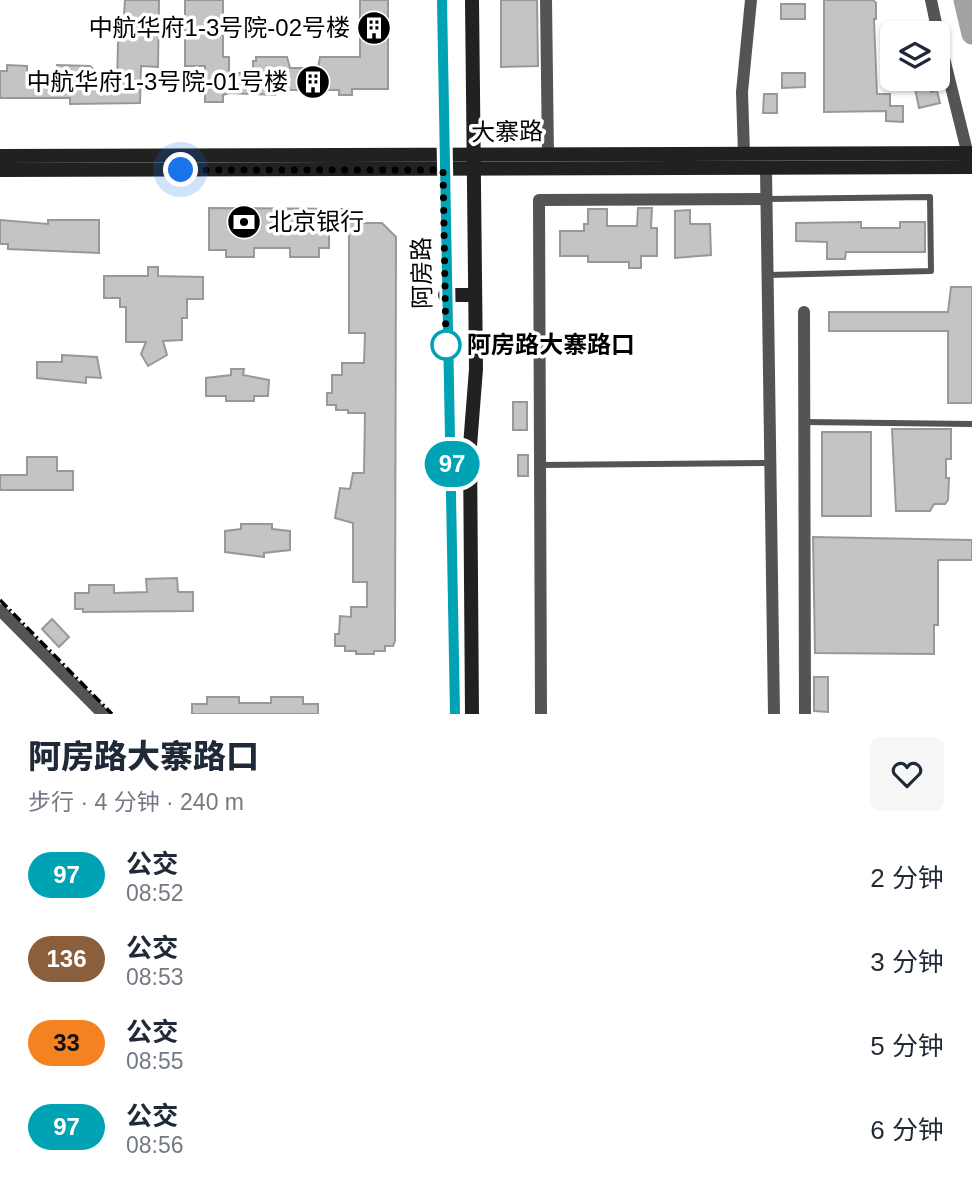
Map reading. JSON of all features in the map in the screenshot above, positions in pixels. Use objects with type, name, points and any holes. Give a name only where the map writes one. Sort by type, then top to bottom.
[{"type":"main road","name":"阿房路","points":[[442,0],[445,295],[452,463],[455,714]]},
{"type":"main road","points":[[472,0],[476,369],[470,446],[472,714]]},
{"type":"main road","name":"大寨路","points":[[0,170],[443,163],[474,155],[744,154],[971,160]]},
{"type":"main road","name":"大寨路","points":[[0,156],[443,163],[474,170],[766,169],[971,160]]},
{"type":"main road","points":[[445,295],[475,295]]},
{"type":"street","points":[[547,0],[548,155]]},
{"type":"street","points":[[744,154],[743,92],[751,0]]},
{"type":"street","points":[[931,0],[935,21]]},
{"type":"street","points":[[950,80],[971,160]]},
{"type":"street","points":[[766,169],[774,714]]},
{"type":"street","points":[[541,714],[539,200],[766,199]]},
{"type":"street","points":[[804,312],[805,714]]},
{"type":"street","points":[[0,610],[103,714]]},
{"type":"lane","points":[[766,199],[930,197],[931,271],[768,275]]},
{"type":"lane","points":[[805,422],[972,424]]},
{"type":"lane","points":[[540,465],[770,463]]},
{"type":"building","points":[[125,0],[159,0],[158,67],[141,66],[140,103],[70,104],[70,98],[0,98],[0,71],[7,71],[7,65],[27,66],[27,77],[57,77],[57,65],[90,66],[93,69],[93,85],[117,85],[118,43],[120,30],[123,30]]},
{"type":"building","points":[[185,0],[223,0],[223,57],[229,57],[229,73],[253,73],[253,61],[256,61],[256,57],[287,57],[290,68],[318,68],[320,57],[360,57],[360,0],[388,0],[388,89],[352,89],[352,95],[339,95],[339,90],[275,90],[275,95],[229,93],[223,95],[223,102],[205,102],[205,66],[185,66]]},
{"type":"building","points":[[501,0],[537,0],[538,66],[501,67]]},
{"type":"building","points":[[824,0],[873,0],[876,3],[874,19],[877,94],[890,94],[890,106],[903,106],[903,122],[886,121],[886,111],[824,112]]},
{"type":"building","points":[[781,4],[805,4],[805,19],[781,19]]},
{"type":"building","points":[[782,73],[805,73],[805,87],[782,88]]},
{"type":"building","points":[[915,91],[937,91],[940,103],[919,108]]},
{"type":"building","points":[[764,94],[777,94],[777,113],[763,113]]},
{"type":"building","points":[[209,208],[349,209],[349,232],[329,232],[329,248],[319,248],[319,257],[290,257],[290,248],[254,248],[254,257],[226,257],[226,250],[209,250]]},
{"type":"building","points":[[638,208],[652,208],[651,228],[657,228],[657,256],[641,256],[641,268],[629,268],[629,262],[588,262],[588,256],[560,256],[560,231],[584,231],[584,224],[588,224],[588,209],[607,209],[607,226],[637,226]]},
{"type":"building","points":[[690,210],[690,224],[710,224],[711,255],[675,258],[675,211]]},
{"type":"building","points":[[0,220],[48,224],[48,220],[99,220],[99,253],[8,249],[8,244],[0,244]]},
{"type":"building","points":[[861,222],[861,228],[900,228],[900,222],[925,222],[925,252],[846,252],[845,259],[827,259],[827,242],[796,241],[796,223]]},
{"type":"building","points":[[349,223],[382,223],[396,237],[395,641],[393,646],[385,646],[385,651],[374,651],[374,654],[356,654],[356,651],[345,651],[345,646],[335,646],[340,616],[351,617],[351,607],[367,607],[367,582],[353,582],[353,523],[335,518],[340,488],[350,489],[353,473],[364,473],[365,413],[348,413],[348,410],[336,410],[336,405],[327,405],[327,393],[332,393],[332,375],[342,375],[342,363],[364,363],[365,333],[349,333]]},
{"type":"building","points":[[148,267],[158,267],[158,276],[203,277],[203,299],[187,299],[187,318],[182,318],[182,340],[163,341],[167,355],[148,366],[141,354],[146,342],[126,342],[126,307],[120,307],[120,298],[104,298],[104,276],[148,276]]},
{"type":"building","points":[[951,287],[972,287],[972,403],[948,403],[948,331],[829,331],[829,312],[948,312]]},
{"type":"building","points":[[62,355],[97,357],[101,378],[86,377],[86,383],[37,378],[37,362],[62,362]]},
{"type":"building","points":[[231,369],[244,369],[243,375],[269,380],[268,396],[254,396],[254,401],[226,401],[226,396],[206,396],[206,378],[231,375]]},
{"type":"building","points":[[513,402],[527,402],[527,430],[513,430]]},
{"type":"building","points":[[892,429],[951,429],[951,459],[946,459],[948,500],[945,504],[934,504],[930,511],[896,511]]},
{"type":"building","points":[[822,432],[871,432],[871,516],[822,516]]},
{"type":"building","points":[[518,455],[528,455],[528,476],[518,476]]},
{"type":"building","points":[[27,457],[57,457],[57,471],[73,471],[73,490],[0,490],[0,475],[27,475]]},
{"type":"building","points":[[241,524],[272,524],[272,529],[290,531],[290,550],[264,553],[264,557],[225,552],[225,531],[241,529]]},
{"type":"building","points":[[813,537],[972,540],[972,560],[938,560],[938,625],[934,625],[934,654],[815,653]]},
{"type":"building","points":[[177,578],[178,592],[193,592],[193,611],[83,612],[83,609],[75,609],[75,593],[89,593],[89,585],[114,585],[114,593],[147,592],[146,579]]},
{"type":"building","points":[[52,619],[69,637],[59,647],[42,629]]},
{"type":"building","points":[[814,677],[828,677],[828,712],[814,711]]},
{"type":"building","points":[[207,697],[239,697],[239,703],[271,703],[271,697],[303,697],[303,704],[318,704],[318,714],[192,714],[192,704],[207,704]]},
{"type":"waterway","points":[[964,0],[972,34]]},
{"type":"railway","points":[[0,600],[112,714]]},
{"type":"bus line","name":"97","points":[[442,0],[446,371],[452,463],[455,714]]},
{"type":"place","name":"中航华府1-3号院-02号楼","points":[[374,28]]},
{"type":"place","name":"中航华府1-3号院-01号楼","points":[[313,82]]},
{"type":"place","name":"北京银行","points":[[244,222]]},
{"type":"place","name":"阿房路大寨路口","points":[[446,345]]},
{"type":"route","points":[[181,170],[443,170],[446,345]]}]
